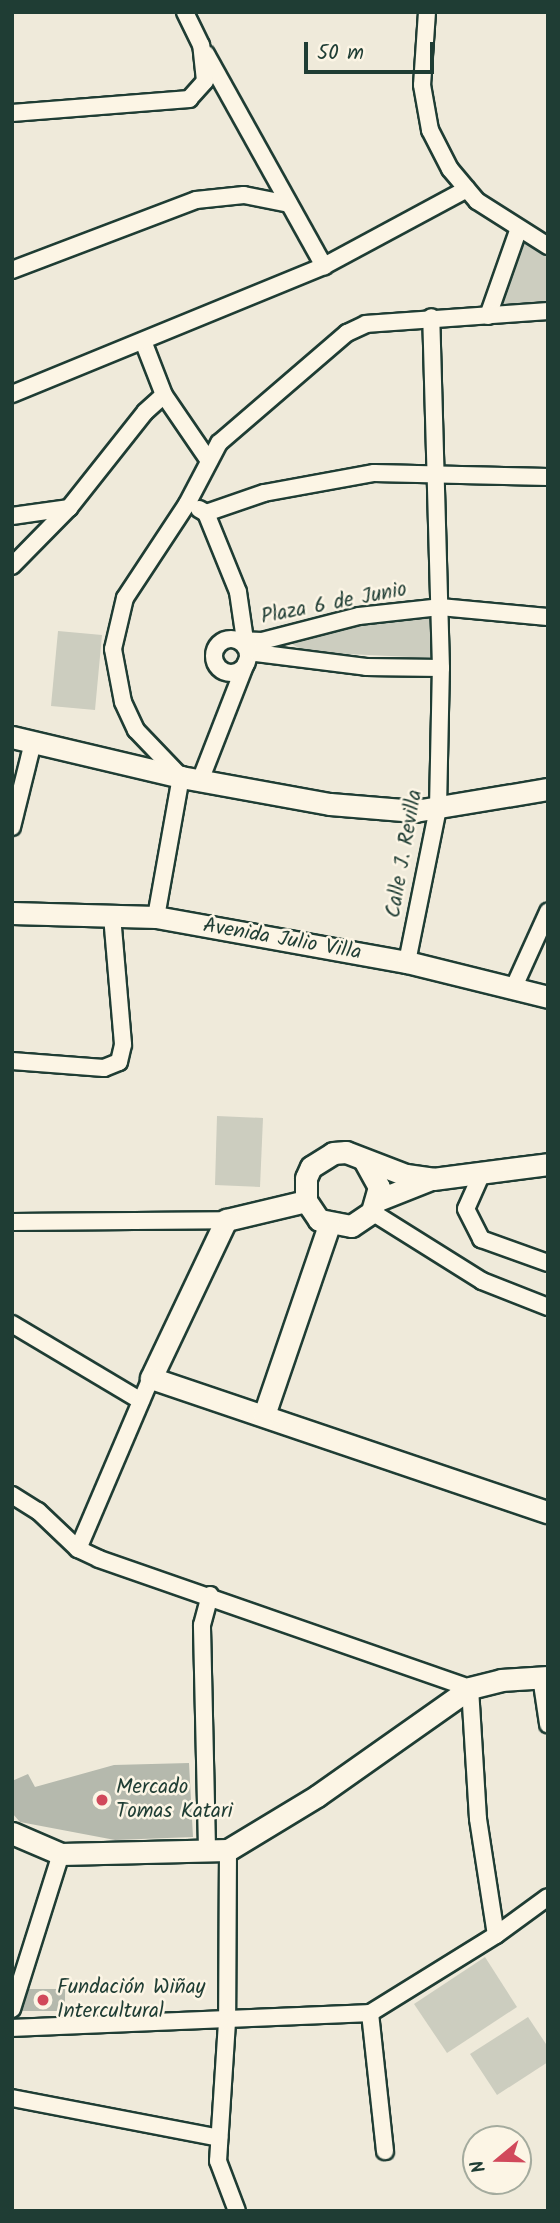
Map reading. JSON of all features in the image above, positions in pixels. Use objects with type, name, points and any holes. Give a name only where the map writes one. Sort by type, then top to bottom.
[{"type":"street","points":[[186,12],[201,46],[324,266]]},
{"type":"street","points":[[427,12],[422,85],[430,130],[450,169],[467,189],[518,231],[548,246]]},
{"type":"street","points":[[12,113],[189,99],[205,80],[201,46]]},
{"type":"street","points":[[12,394],[324,266],[467,189]]},
{"type":"street","points":[[12,270],[195,200],[244,195],[289,204]]},
{"type":"street","points":[[488,316],[518,231]]},
{"type":"street","points":[[190,779],[136,730],[123,702],[113,649],[125,598],[187,504],[219,443],[347,333],[366,324],[431,317],[548,311]]},
{"type":"street","name":"Calle J. Revilla","points":[[407,962],[438,808],[440,607],[431,317]]},
{"type":"street","points":[[143,341],[164,395],[209,461]]},
{"type":"street","points":[[12,566],[69,508],[145,412],[164,395]]},
{"type":"street","points":[[206,513],[264,493],[374,473],[548,477]]},
{"type":"street","points":[[156,917],[190,779],[234,694],[244,648],[238,592],[206,513],[187,504]]},
{"type":"street","points":[[12,516],[69,508]]},
{"type":"street","name":"Plaza 6 de Junio","points":[[244,648],[262,640],[359,616],[440,607],[548,617]]},
{"type":"street","points":[[234,694],[214,656],[217,646],[226,639],[244,648]]},
{"type":"street","points":[[222,671],[233,673],[244,648]]},
{"type":"street","name":"Plaza 6 de Junio","points":[[244,648],[366,667],[440,668]]},
{"type":"street","points":[[12,737],[190,779],[330,804],[415,811],[548,789]]},
{"type":"street","points":[[12,827],[33,742]]},
{"type":"street","points":[[513,989],[548,912]]},
{"type":"street","name":"Avenida Julio Villa","points":[[12,913],[156,917],[407,962],[548,997]]},
{"type":"street","points":[[12,1061],[104,1068],[119,1062],[123,1044],[111,916]]},
{"type":"street","points":[[433,1179],[375,1206],[351,1226],[329,1225],[311,1212],[306,1201],[306,1178],[321,1158],[346,1152],[406,1175],[433,1179],[548,1164]]},
{"type":"street","points":[[364,1160],[376,1174],[375,1206]]},
{"type":"street","points":[[482,1173],[466,1209],[481,1239],[548,1263]]},
{"type":"street","points":[[12,1222],[226,1220],[306,1201]]},
{"type":"street","points":[[375,1206],[482,1281],[548,1307]]},
{"type":"street","points":[[78,1549],[151,1378],[226,1220]]},
{"type":"street","points":[[264,1415],[329,1225]]},
{"type":"street","points":[[12,1324],[141,1401]]},
{"type":"street","points":[[151,1378],[548,1512]]},
{"type":"street","points":[[12,1496],[38,1511],[78,1549],[470,1688]]},
{"type":"street","points":[[207,1849],[202,1625],[210,1595]]},
{"type":"street","points":[[12,1833],[61,1854],[228,1850],[317,1796],[470,1688],[501,1680],[544,1677],[548,1724]]},
{"type":"street","points":[[470,1688],[478,1819],[496,1935]]},
{"type":"street","points":[[228,1850],[227,2022],[218,2161],[237,2211]]},
{"type":"street","points":[[12,2009],[61,1854]]},
{"type":"street","points":[[12,2028],[227,2022],[370,2013],[496,1935],[548,1898]]},
{"type":"street","points":[[370,2013],[385,2151]]},
{"type":"street","points":[[12,2098],[219,2138]]},
{"type":"shaded area","points":[[523,239],[548,256],[548,303],[497,309]]},
{"type":"shaded area","points":[[434,617],[432,658],[305,652],[289,642],[303,633]]},
{"type":"shaded area","points":[[58,631],[102,635],[95,710],[51,706]]},
{"type":"shaded area","points":[[217,1116],[263,1118],[260,1187],[215,1185]]},
{"type":"shaded area","points":[[485,1957],[517,2007],[447,2053],[414,2004]]},
{"type":"shaded area","points":[[528,2017],[548,2047],[548,2062],[497,2095],[470,2054]]},
{"type":"building","name":"Mercado Tomas Katari","points":[[189,1763],[193,1837],[115,1840],[20,1822],[12,1813],[12,1781],[28,1774],[35,1787],[114,1765]]},
{"type":"building","name":"Fundación Wiñay Intercultural","points":[[29,1989],[65,1989],[65,2011],[22,2011]]},
{"type":"place","name":"Mercado Tomas Katari","points":[[102,1800]]},
{"type":"place","name":"Fundación Wiñay Intercultural","points":[[43,2000]]}]
